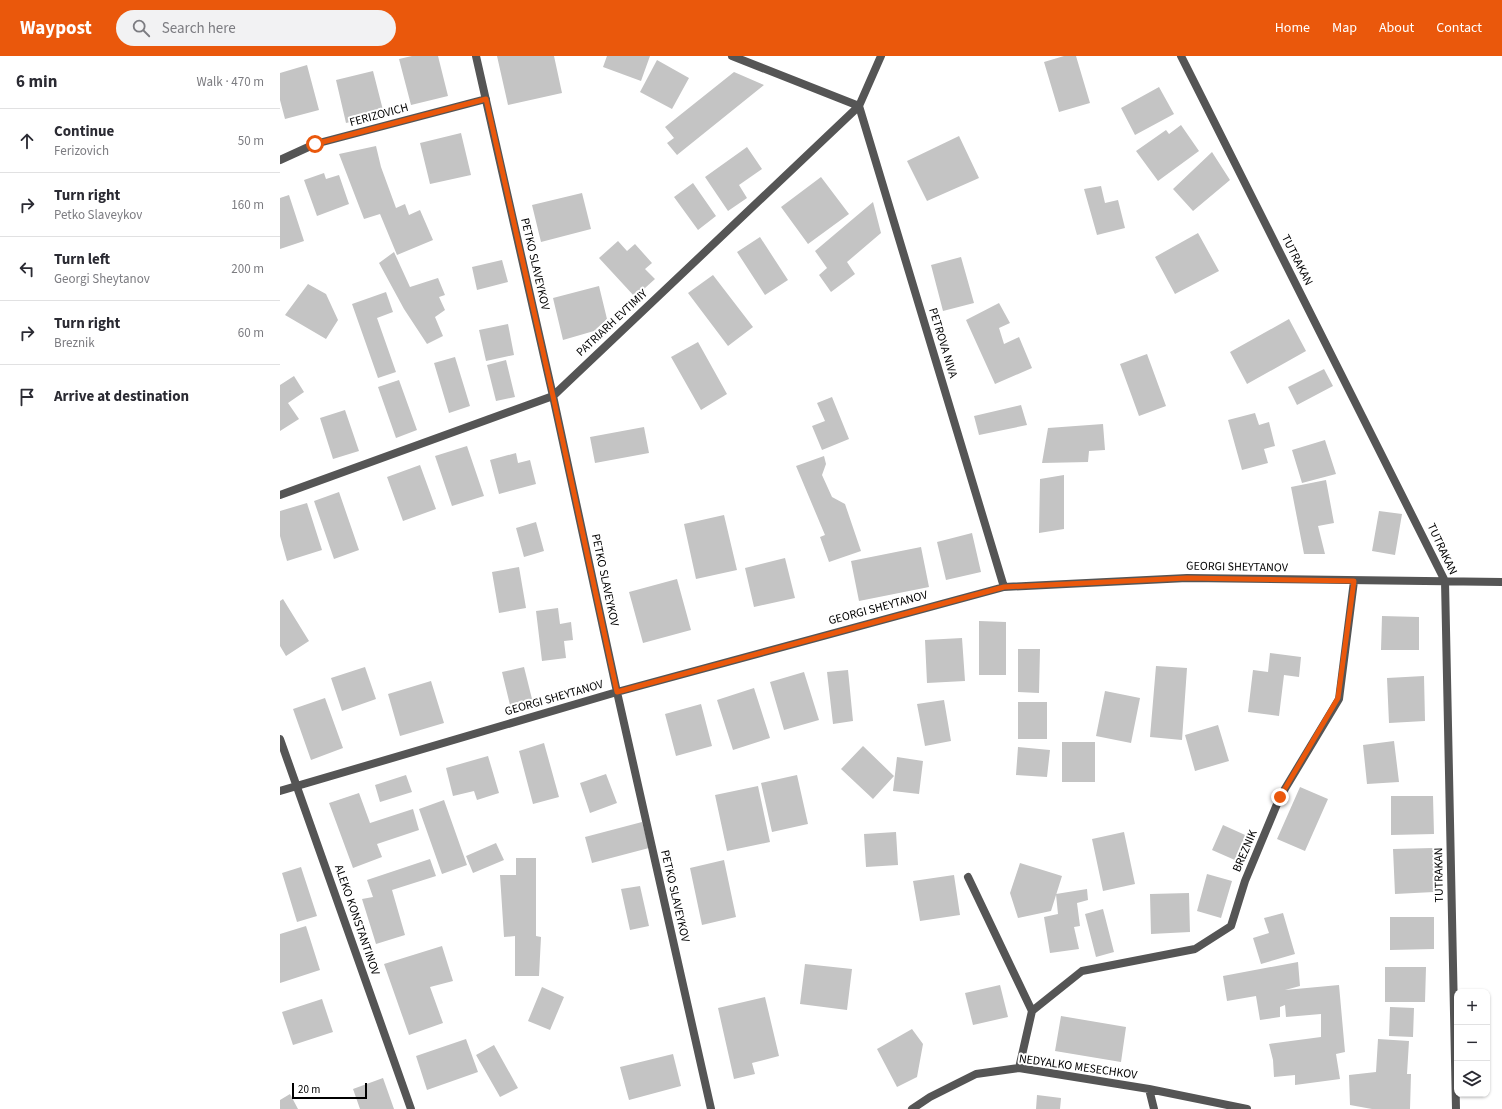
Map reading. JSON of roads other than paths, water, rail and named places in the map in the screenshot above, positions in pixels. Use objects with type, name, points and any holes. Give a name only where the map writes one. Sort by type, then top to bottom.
[{"type":"street","name":"PETKO SLAVEYKOV","points":[[476,56],[711,1109]]},
{"type":"street","points":[[732,56],[859,106]]},
{"type":"street","name":"PATRIARH EVTIMIY","points":[[280,495],[553,396],[859,106],[881,56]]},
{"type":"street","name":"TUTRAKAN","points":[[1181,56],[1445,581],[1456,1109]]},
{"type":"street","name":"FERIZOVICH","points":[[280,160],[315,144],[486,99]]},
{"type":"street","name":"PETROVA NIVA","points":[[859,106],[1004,587]]},
{"type":"street","name":"GEORGI SHEYTANOV","points":[[280,791],[296,785],[617,692],[1004,587],[1187,578],[1502,582]]},
{"type":"street","name":"BREZNIK","points":[[1032,1011],[1082,971],[1195,949],[1231,926],[1245,881],[1280,797],[1338,698],[1354,581]]},
{"type":"street","name":"ALEKO KONSTANTINOV","points":[[280,739],[411,1109]]},
{"type":"street","points":[[968,877],[1032,1011],[1019,1068]]},
{"type":"street","name":"NEDYALKO MESECHKOV","points":[[912,1109],[930,1097],[976,1074],[1019,1068],[1149,1089],[1247,1109]]},
{"type":"street","points":[[1149,1089],[1154,1109]]}]
